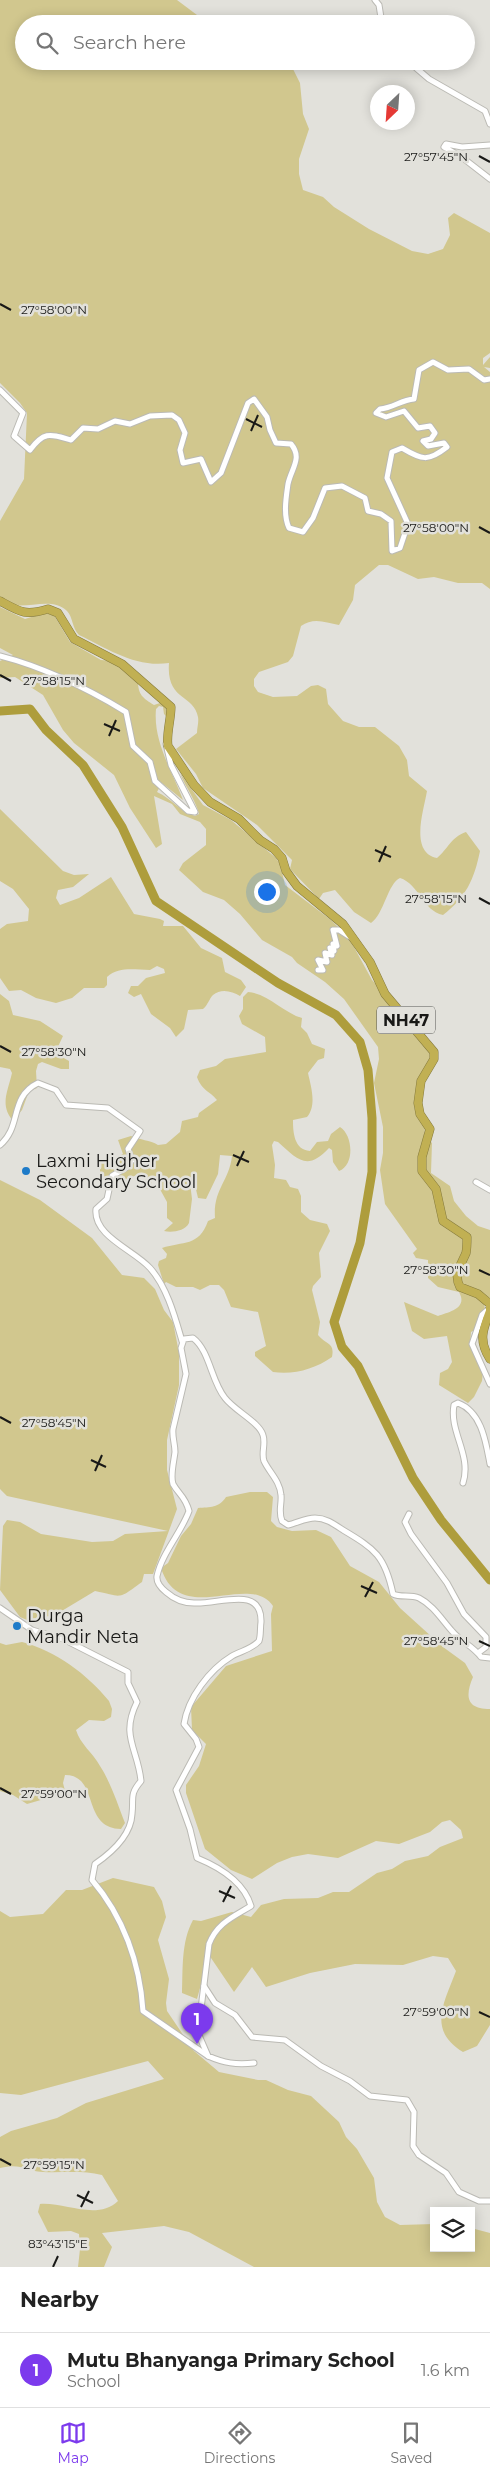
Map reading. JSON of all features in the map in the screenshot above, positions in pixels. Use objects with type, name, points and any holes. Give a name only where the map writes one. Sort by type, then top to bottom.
[{"type":"highway","points":[[0,601],[21,613],[35,613],[48,609],[58,613],[74,639],[122,664],[153,689],[172,707],[171,725],[166,739]]},
{"type":"highway","name":"NH47","points":[[166,739],[168,746],[194,785],[210,802],[239,819],[260,840],[274,849],[282,858],[286,872],[297,886],[343,924],[370,962],[385,994],[434,1052],[434,1059],[421,1081],[418,1103],[420,1114],[430,1129],[422,1157],[422,1171],[436,1189],[443,1221],[467,1237],[466,1251],[458,1270],[456,1281],[460,1287],[478,1294],[490,1304],[490,1309]]},
{"type":"highway","points":[[490,1309],[482,1331],[482,1343],[490,1359]]},
{"type":"street","points":[[374,0],[379,5],[381,15]]},
{"type":"street","points":[[418,70],[429,79],[485,111],[490,124]]},
{"type":"street","points":[[490,145],[462,147],[446,144],[444,147],[463,158],[490,179]]},
{"type":"street","points":[[0,390],[23,413],[14,436],[30,450],[39,438],[51,434],[71,440],[83,428],[98,429],[115,421],[130,424],[150,416],[172,415],[179,420],[185,434],[180,450],[183,463],[201,459],[210,482],[221,473],[248,403],[254,399],[267,417],[276,443],[291,444],[296,450],[297,460],[288,483],[285,520],[289,528],[303,532],[313,518],[325,488],[342,486],[365,498],[368,511],[381,514],[391,520],[392,551],[400,548],[408,524],[387,478],[392,452],[402,448],[418,457],[432,458],[447,447],[444,443],[428,446],[423,441],[431,439],[435,433],[430,426],[418,428],[404,411],[386,417],[376,413],[380,409],[389,408],[402,400],[414,399],[419,370],[433,362],[448,370],[469,369],[484,380],[490,379]]},
{"type":"street","points":[[0,656],[17,660],[67,682],[109,701],[126,712],[133,746],[150,762],[155,781],[188,811],[194,812],[171,764],[166,749],[166,739]]},
{"type":"street","points":[[318,970],[323,970],[318,960],[327,962],[325,953],[332,955],[330,948],[333,951],[333,944],[338,946],[333,930],[339,930],[354,939]]},
{"type":"street","points":[[0,1145],[10,1133],[14,1124],[18,1103],[31,1086],[38,1083],[56,1090],[66,1105],[108,1108],[140,1131],[128,1149],[132,1160],[126,1167],[112,1176],[107,1199],[96,1209],[95,1216],[98,1226],[105,1233],[150,1268],[162,1286],[182,1341],[186,1374],[173,1429],[172,1437],[175,1449],[172,1478],[173,1484],[184,1497],[189,1511],[157,1577],[158,1583],[171,1596],[182,1602],[206,1603],[244,1599],[256,1603],[262,1613],[259,1641],[231,1657],[213,1672],[196,1692],[185,1717],[184,1724],[199,1746],[176,1790],[190,1829],[197,1858],[226,1874],[240,1886],[248,1895],[252,1906],[229,1918],[213,1934],[208,1944],[207,1971],[198,2033],[208,2056]]},
{"type":"street","points":[[476,1182],[490,1190]]},
{"type":"street","points":[[490,1309],[482,1315],[472,1344],[490,1384]]},
{"type":"street","points":[[182,1341],[189,1337],[201,1345],[224,1398],[240,1414],[259,1427],[263,1433],[264,1462],[274,1474],[281,1492],[279,1507],[282,1521],[288,1524],[312,1518],[321,1519],[331,1522],[361,1540],[377,1554],[392,1586],[393,1594],[421,1599],[480,1657],[490,1658]]},
{"type":"street","points":[[463,1483],[466,1473],[465,1457],[452,1413],[454,1405],[458,1403],[464,1405],[482,1428],[490,1464]]},
{"type":"street","points":[[408,1514],[405,1522],[411,1534],[447,1583],[464,1614],[486,1637],[486,1647],[478,1653]]},
{"type":"street","points":[[0,1608],[32,1630],[56,1636],[128,1672],[128,1684],[137,1702],[130,1714],[130,1743],[139,1768],[141,1781],[133,1790],[131,1797],[132,1816],[128,1828],[121,1840],[107,1856],[94,1864],[92,1880],[108,1898],[122,1923],[142,1993],[143,2011],[208,2056],[223,2063],[237,2065],[254,2063]]},
{"type":"street","points":[[204,1986],[215,2003],[235,2015],[252,2037],[285,2040],[321,2066],[350,2081],[370,2096],[408,2100],[414,2112],[413,2146],[419,2155],[446,2173],[459,2192],[479,2201],[490,2201]]},
{"type":"shaded area","points":[[0,0],[177,0],[197,15],[15,15],[15,70],[294,70],[300,83],[303,114],[309,129],[299,159],[299,174],[303,190],[323,197],[334,207],[369,229],[412,251],[428,254],[443,249],[450,235],[448,218],[454,213],[490,233],[490,353],[483,358],[483,365],[490,357],[490,368],[484,367],[490,372],[490,589],[482,583],[458,583],[434,577],[418,579],[388,565],[379,565],[355,585],[353,600],[339,625],[315,621],[301,626],[293,656],[288,662],[259,672],[254,679],[254,686],[258,692],[273,697],[297,696],[311,686],[318,685],[326,689],[328,704],[343,721],[359,727],[375,727],[399,746],[407,760],[409,776],[427,791],[420,829],[423,848],[428,854],[437,858],[453,840],[466,832],[480,851],[475,871],[468,887],[458,901],[443,915],[436,913],[412,886],[400,878],[392,886],[379,913],[371,923],[354,912],[335,890],[323,893],[319,899],[290,869],[292,860],[257,825],[203,788],[196,774],[176,749],[197,733],[198,719],[191,704],[176,691],[172,684],[169,675],[169,663],[145,663],[134,660],[79,635],[69,613],[61,607],[48,604],[13,605],[0,597],[0,521],[24,479],[27,413],[0,383]]},
{"type":"shaded area","points":[[0,607],[25,619],[44,613],[54,615],[70,642],[101,660],[111,662],[126,671],[138,681],[140,693],[150,703],[154,705],[163,702],[168,708],[168,718],[164,714],[163,707],[159,706],[156,709],[157,733],[164,756],[183,800],[162,783],[157,792],[189,814],[195,816],[199,814],[180,773],[203,805],[231,820],[276,858],[280,864],[285,885],[331,920],[349,938],[372,980],[385,994],[400,1019],[430,1051],[430,1059],[418,1083],[414,1106],[418,1119],[425,1127],[424,1143],[427,1147],[432,1142],[431,1173],[450,1186],[454,1201],[466,1216],[478,1226],[490,1230],[490,1298],[478,1292],[483,1301],[485,1316],[482,1326],[471,1332],[470,1345],[478,1357],[483,1371],[482,1381],[474,1397],[468,1403],[439,1385],[440,1373],[448,1369],[452,1362],[447,1336],[424,1339],[412,1331],[404,1302],[438,1316],[448,1313],[459,1306],[461,1297],[459,1292],[438,1287],[428,1278],[428,1260],[416,1258],[413,1253],[417,1249],[385,1204],[380,1170],[383,1153],[383,1127],[374,1083],[379,1059],[378,1047],[344,999],[325,982],[297,963],[292,957],[262,940],[240,914],[224,900],[203,892],[179,870],[183,863],[206,845],[206,829],[200,822],[180,814],[172,804],[154,796],[162,844],[156,848],[130,808],[114,775],[74,743],[63,730],[43,695],[15,677],[0,678],[0,661],[13,655],[0,648]]},
{"type":"shaded area","points":[[0,809],[63,871],[74,875],[89,874],[73,887],[58,890],[56,898],[60,905],[79,898],[111,877],[134,914],[160,919],[164,921],[163,926],[183,926],[201,948],[222,958],[225,972],[241,980],[246,987],[240,996],[230,992],[219,992],[213,995],[203,1009],[188,1010],[184,1029],[176,1037],[170,1028],[151,1014],[141,994],[134,997],[128,993],[131,986],[138,986],[146,978],[165,973],[164,969],[157,966],[150,970],[127,969],[117,971],[107,977],[107,985],[104,988],[84,988],[72,998],[56,1003],[36,998],[21,990],[9,991],[0,978],[0,929],[7,924],[28,921],[29,909],[13,889],[0,881]]},
{"type":"shaded area","points":[[248,992],[269,999],[302,1018],[301,1027],[307,1033],[312,1044],[325,1049],[324,1058],[318,1060],[308,1073],[313,1101],[310,1112],[307,1117],[293,1120],[294,1135],[298,1144],[305,1150],[310,1151],[317,1142],[328,1141],[331,1134],[340,1127],[348,1136],[350,1143],[348,1163],[339,1171],[333,1162],[332,1150],[329,1148],[314,1160],[308,1161],[297,1158],[278,1142],[274,1141],[272,1145],[275,1165],[274,1178],[286,1180],[290,1187],[298,1189],[301,1196],[301,1212],[310,1220],[327,1224],[330,1231],[319,1253],[321,1277],[312,1290],[320,1322],[318,1335],[331,1346],[332,1357],[311,1368],[289,1373],[273,1372],[255,1356],[255,1352],[266,1346],[258,1312],[231,1307],[224,1290],[219,1285],[210,1285],[200,1290],[193,1287],[176,1287],[166,1282],[164,1284],[158,1265],[159,1261],[166,1258],[167,1254],[162,1248],[190,1242],[200,1235],[208,1221],[215,1218],[216,1200],[228,1173],[232,1156],[220,1155],[218,1174],[206,1199],[198,1198],[194,1181],[190,1183],[192,1199],[189,1223],[181,1230],[171,1232],[164,1231],[173,1223],[167,1218],[167,1202],[156,1182],[152,1180],[150,1188],[142,1190],[138,1184],[140,1177],[137,1175],[108,1186],[100,1172],[100,1161],[110,1160],[123,1154],[118,1140],[131,1136],[158,1145],[166,1144],[180,1132],[182,1121],[198,1117],[199,1113],[217,1100],[199,1082],[197,1077],[200,1070],[216,1066],[225,1059],[266,1052],[265,1037],[242,1024],[239,1016],[243,1009],[243,997]]},
{"type":"shaded area","points":[[0,994],[9,1001],[13,1015],[40,1021],[63,1036],[55,1053],[69,1061],[69,1069],[61,1069],[42,1062],[38,1064],[36,1071],[37,1088],[29,1091],[22,1110],[13,1121],[6,1104],[12,1073],[10,1069],[0,1067]]},
{"type":"shaded area","points":[[0,1180],[40,1200],[92,1238],[122,1275],[144,1278],[155,1289],[164,1310],[173,1322],[179,1353],[179,1385],[167,1440],[167,1470],[177,1509],[153,1574],[144,1574],[142,1582],[124,1594],[116,1596],[95,1591],[55,1615],[27,1620],[20,1617],[0,1590],[3,1526],[7,1520],[20,1522],[41,1534],[92,1542],[113,1541],[125,1534],[168,1531],[7,1496],[0,1489]]},
{"type":"shaded area","points":[[250,1492],[267,1492],[273,1497],[271,1521],[277,1527],[292,1531],[316,1530],[331,1537],[350,1566],[379,1582],[400,1608],[443,1647],[465,1663],[473,1677],[469,1690],[472,1704],[476,1707],[490,1709],[490,2025],[477,2046],[463,2052],[452,2044],[445,2035],[442,2025],[443,2005],[456,1971],[448,1958],[433,1956],[403,1965],[355,1964],[310,1973],[266,1987],[252,1967],[234,1992],[209,1955],[197,1999],[182,1993],[186,1937],[193,1920],[201,1921],[232,1912],[251,1917],[261,1905],[284,1899],[318,1898],[333,1892],[349,1892],[377,1873],[392,1869],[405,1861],[428,1856],[440,1847],[463,1838],[461,1830],[450,1820],[442,1822],[430,1832],[399,1844],[376,1841],[338,1858],[308,1854],[292,1857],[277,1863],[252,1879],[231,1870],[205,1849],[186,1793],[186,1785],[199,1766],[206,1744],[192,1730],[191,1707],[226,1666],[272,1651],[271,1614],[273,1606],[262,1597],[248,1594],[198,1597],[183,1594],[170,1585],[161,1568],[168,1563],[181,1536],[191,1524],[198,1508],[214,1506],[226,1497]]},
{"type":"shaded area","points":[[22,1642],[47,1651],[70,1665],[91,1682],[109,1701],[112,1709],[111,1717],[104,1721],[89,1720],[76,1730],[80,1740],[104,1772],[125,1823],[121,1829],[109,1826],[100,1820],[83,1783],[76,1777],[65,1775],[63,1783],[65,1791],[58,1795],[27,1804],[13,1795],[0,1791],[0,1643],[6,1645]]},
{"type":"shaded area","points":[[113,1878],[154,1887],[162,1901],[166,1917],[158,1940],[169,1979],[167,2011],[194,2051],[219,2072],[266,2080],[288,2090],[311,2096],[339,2122],[346,2137],[357,2149],[374,2178],[377,2202],[385,2217],[400,2225],[430,2224],[430,2252],[475,2252],[475,2229],[490,2233],[490,2267],[254,2267],[189,2232],[164,2226],[102,2233],[112,2247],[104,2267],[78,2267],[79,2234],[71,2231],[48,2232],[38,2212],[40,2204],[100,2210],[110,2207],[118,2201],[102,2175],[95,2173],[43,2172],[14,2166],[0,2168],[0,2137],[11,2131],[57,2118],[86,2103],[164,2079],[148,2061],[21,2095],[0,2093],[0,1911],[10,1917],[43,1914],[66,1890],[82,1890]]},
{"type":"waterway","points":[[0,711],[30,709],[46,730],[83,765],[122,827],[156,901],[278,983],[336,1015],[360,1042],[368,1070],[372,1118],[372,1172],[360,1243],[334,1322],[342,1347],[358,1366],[413,1478],[441,1520],[490,1580]]},
{"type":"place","name":"Laxmi Higher Secondary School","points":[[26,1171]]},
{"type":"place","name":"Durga Mandir Neta","points":[[17,1626]]},
{"type":"place","name":"Mutu Bhanyanga Primary School","points":[[197,2044]]}]
